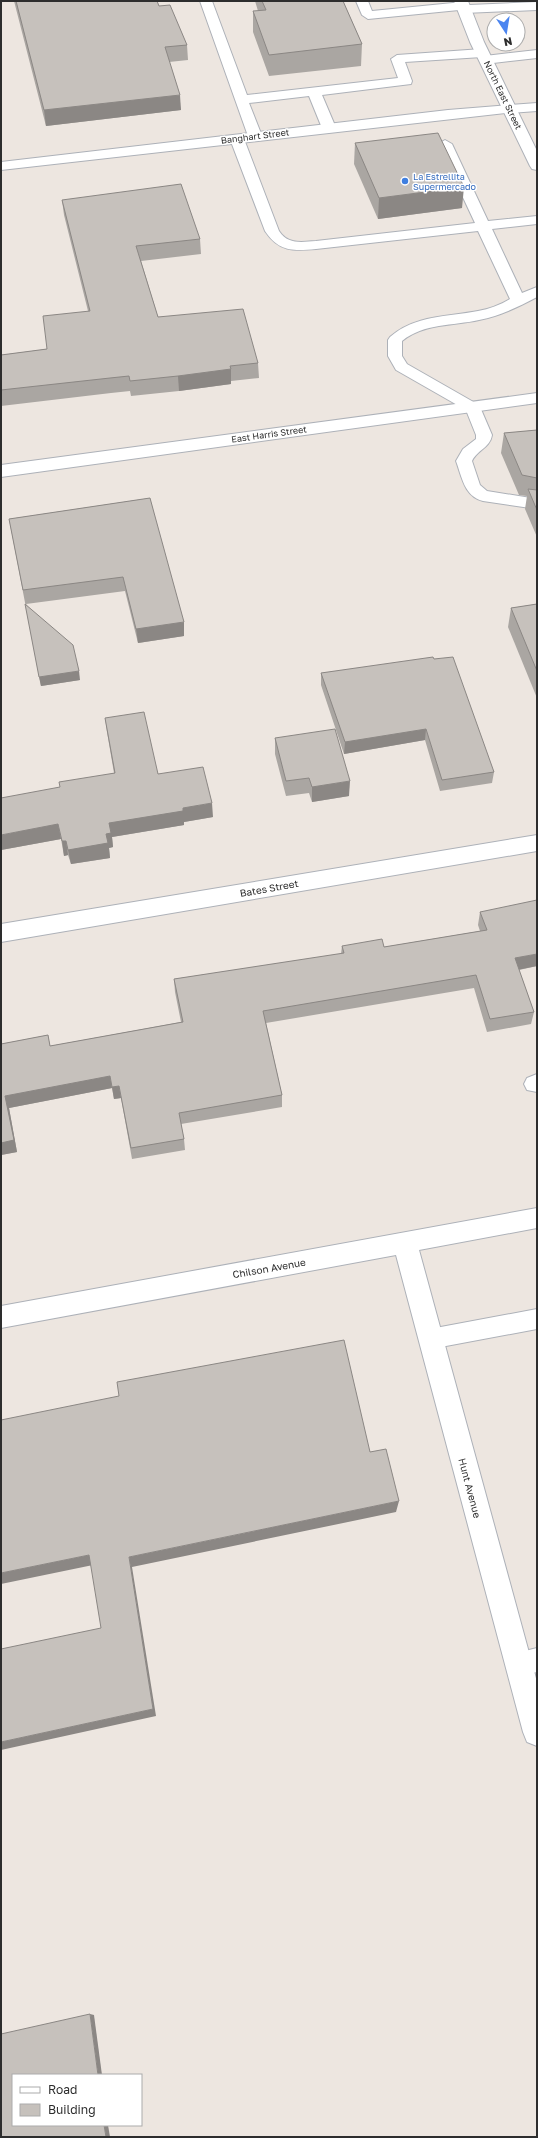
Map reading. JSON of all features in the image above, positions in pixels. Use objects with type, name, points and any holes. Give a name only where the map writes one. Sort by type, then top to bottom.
[{"type":"street","name":"North East Street","points":[[463,5],[484,56],[537,166]]},
{"type":"street","name":"Banghart Street","points":[[1,166],[448,114],[510,109]]},
{"type":"street","name":"East Harris Street","points":[[1,471],[537,398]]},
{"type":"street","name":"Bates Street","points":[[1,933],[537,843]]},
{"type":"street","name":"Chilson Avenue","points":[[1,1317],[537,1218]]},
{"type":"street","name":"Hunt Avenue","points":[[405,1243],[430,1339],[527,1662],[537,1732]]},
{"type":"lane","points":[[206,1],[255,136]]},
{"type":"lane","points":[[362,1],[368,15],[463,5],[537,6]]},
{"type":"lane","points":[[241,100],[406,81],[397,60],[537,54]]},
{"type":"lane","points":[[314,92],[330,128]]},
{"type":"lane","points":[[510,109],[537,107]]},
{"type":"lane","points":[[237,139],[272,231],[277,240],[285,245],[316,245],[537,220]]},
{"type":"lane","points":[[445,144],[518,301]]},
{"type":"lane","points":[[537,291],[489,314],[417,325],[402,331],[395,340],[395,356],[401,367],[418,378],[472,407],[484,435],[483,441],[468,453],[464,461],[473,488],[483,496],[537,504]]},
{"type":"lane","points":[[430,1339],[537,1319]]},
{"type":"building","points":[[16,1],[157,1],[159,6],[170,5],[187,45],[165,47],[180,95],[44,110]]},
{"type":"building","points":[[262,1],[343,1],[362,44],[269,55],[253,11],[266,10]]},
{"type":"building","points":[[438,133],[464,187],[379,198],[355,143]]},
{"type":"building","points":[[181,184],[200,239],[136,246],[158,317],[243,309],[258,363],[230,366],[231,369],[178,376],[130,381],[129,376],[1,390],[1,355],[47,349],[43,316],[90,311],[62,200]]},
{"type":"building","points":[[537,430],[537,478],[522,475],[504,433]]},
{"type":"building","points":[[528,489],[537,490],[537,510]]},
{"type":"building","points":[[150,498],[184,622],[136,629],[123,577],[23,590],[9,519]]},
{"type":"building","points":[[25,604],[73,645],[79,671],[39,677]]},
{"type":"building","points":[[537,604],[537,671],[511,608]]},
{"type":"building","points":[[433,657],[434,659],[453,657],[494,772],[442,780],[426,729],[345,742],[321,673]]},
{"type":"building","points":[[144,712],[158,774],[203,767],[212,803],[183,808],[183,811],[109,823],[111,833],[106,834],[108,843],[68,850],[66,841],[62,841],[58,824],[1,835],[1,798],[60,787],[59,782],[115,773],[105,718]]},
{"type":"building","points":[[335,729],[350,781],[312,787],[309,778],[286,781],[275,738]]},
{"type":"building","points":[[537,900],[537,954],[515,958],[534,1012],[490,1019],[476,975],[263,1011],[282,1095],[179,1113],[184,1139],[131,1148],[119,1086],[112,1087],[110,1076],[5,1096],[14,1140],[1,1143],[1,1044],[48,1035],[50,1046],[183,1022],[174,979],[344,953],[342,946],[382,939],[384,947],[487,930],[480,912]]},
{"type":"building","points":[[344,1340],[370,1452],[386,1449],[399,1501],[129,1557],[153,1709],[1,1742],[1,1649],[101,1628],[89,1555],[1,1573],[1,1420],[119,1396],[117,1382]]},
{"type":"building","points":[[90,2014],[98,2074],[12,2074],[12,2126],[104,2126],[106,2137],[1,2137],[1,2034]]},
{"type":"place","name":"La Estrellita Supermercado","points":[[405,181]]}]
